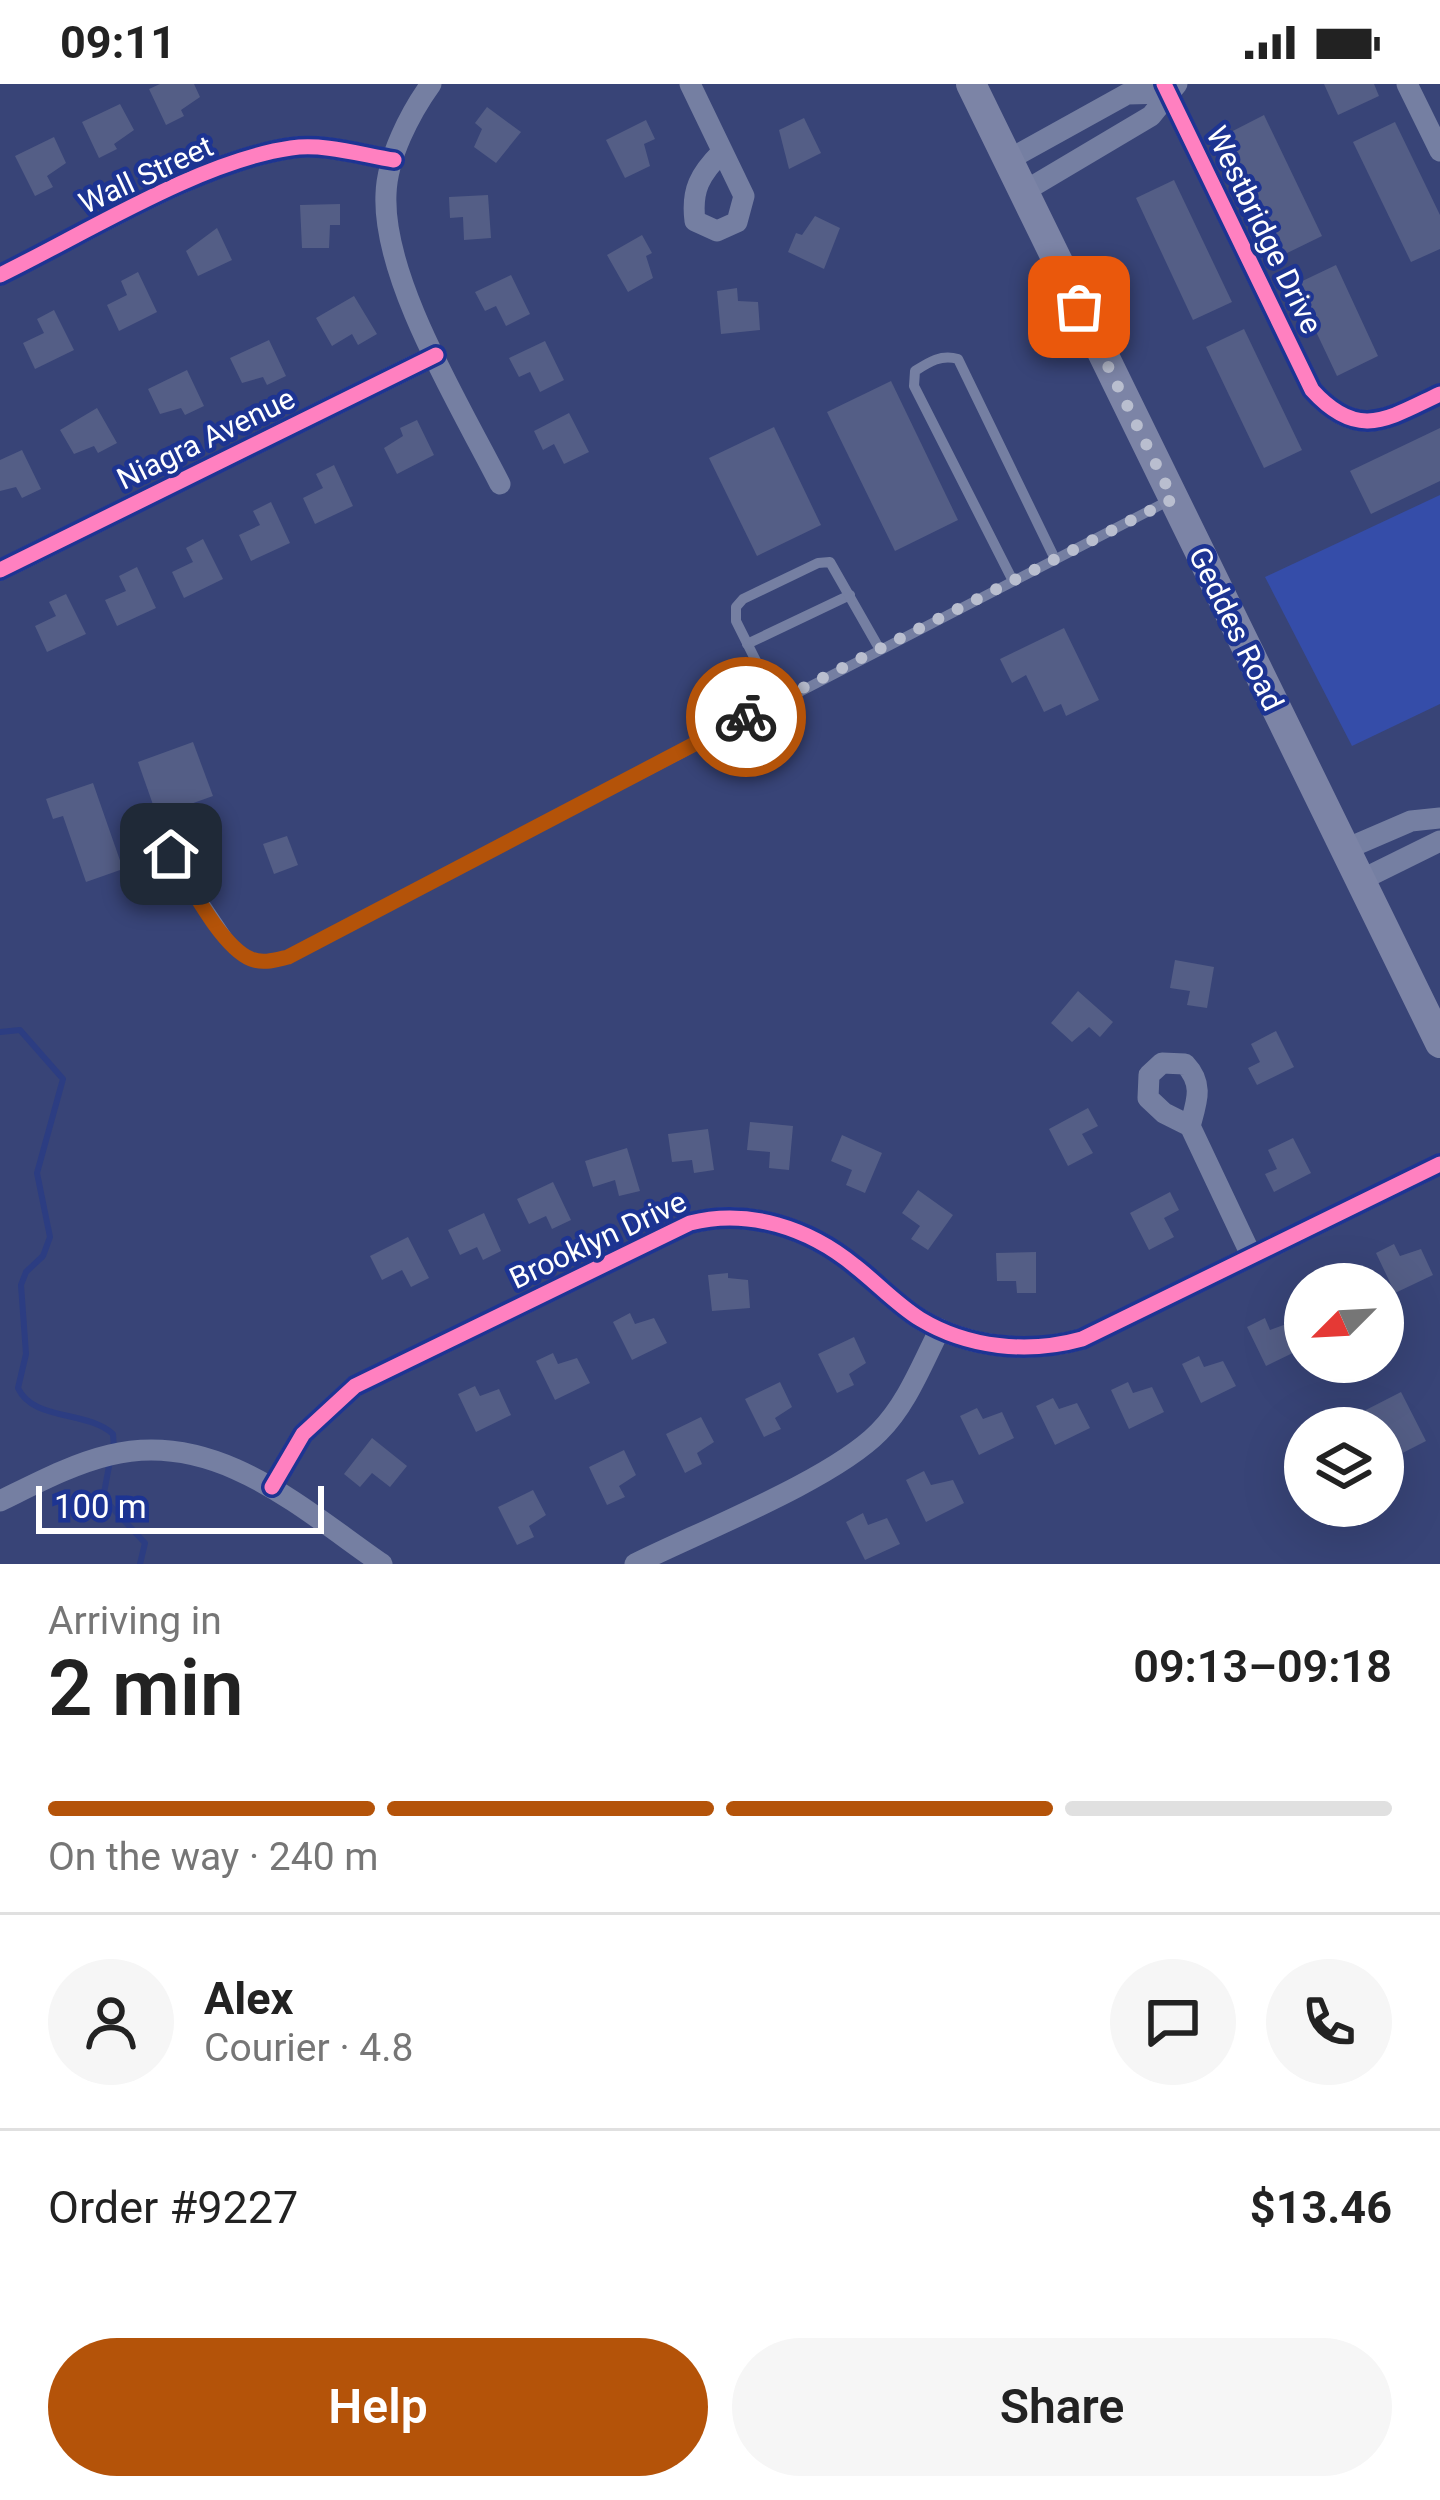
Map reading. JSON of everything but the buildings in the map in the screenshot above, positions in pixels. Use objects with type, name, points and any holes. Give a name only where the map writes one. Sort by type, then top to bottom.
[{"type":"main road","name":"Geddes Road","points":[[971,84],[1440,1043]]},
{"type":"street","points":[[430,84],[394,160],[386,189],[391,249],[436,356],[500,484]]},
{"type":"street","points":[[690,84],[722,152]]},
{"type":"street","points":[[1408,84],[1440,151]]},
{"type":"street","points":[[1008,160],[1127,94],[1170,87]]},
{"type":"street","points":[[1023,192],[1151,116],[1170,87]]},
{"type":"street","name":"Westbridge Drive","points":[[1170,87],[1312,390],[1329,409],[1363,422],[1388,419],[1440,394]]},
{"type":"street","name":"Wall Street","points":[[0,275],[200,177],[248,159],[310,148],[394,160]]},
{"type":"street","name":"Niagra Avenue","points":[[0,570],[436,356]]},
{"type":"street","points":[[1346,849],[1412,821],[1440,818]]},
{"type":"street","points":[[1361,880],[1440,841]]},
{"type":"street","points":[[1190,1126],[1251,1255]]},
{"type":"street","name":"Brooklyn Drive","points":[[272,1487],[303,1434],[356,1386],[666,1233],[714,1217],[747,1216],[796,1232],[851,1262],[889,1296],[940,1329],[1005,1347],[1055,1346],[1082,1339],[1440,1164]]},
{"type":"street","points":[[635,1564],[860,1448],[895,1414],[940,1329]]},
{"type":"street","points":[[0,1502],[79,1466],[130,1451],[201,1455],[272,1487],[382,1564]]},
{"type":"lane","points":[[1013,580],[914,386],[915,371],[929,362],[947,356],[958,359],[1055,560]]},
{"type":"lane","points":[[171,854],[236,950],[254,961],[288,957],[1173,499]]},
{"type":"lane","points":[[776,701],[736,621],[736,607],[743,599],[818,563],[830,562],[879,648]]},
{"type":"lane","points":[[747,644],[850,595]]},
{"type":"shaded area","points":[[1440,495],[1440,704],[1352,746],[1265,577]]},
{"type":"waterway","points":[[0,1032],[20,1030],[63,1079],[37,1173],[50,1237],[43,1256],[26,1272],[21,1285],[26,1354],[18,1388],[35,1406],[102,1426],[113,1434],[114,1449]]},
{"type":"waterway","points":[[110,1461],[103,1498],[145,1543],[140,1564]]},
{"type":"cycle path","points":[[1164,84],[1312,390],[1344,416],[1359,420],[1388,417],[1440,394]]},
{"type":"cycle path","points":[[0,275],[181,183],[256,156],[317,147],[394,160]]},
{"type":"cycle path","points":[[0,570],[436,355]]},
{"type":"cycle path","points":[[272,1487],[303,1434],[355,1386],[690,1223],[734,1218],[798,1232],[837,1253],[911,1313],[939,1329],[999,1346],[1041,1346],[1082,1339],[1440,1164]]},
{"type":"way so far","points":[[746,717],[1173,499],[1079,307]]},
{"type":"route","points":[[171,854],[236,950],[254,961],[269,962],[288,957],[746,717]]}]
